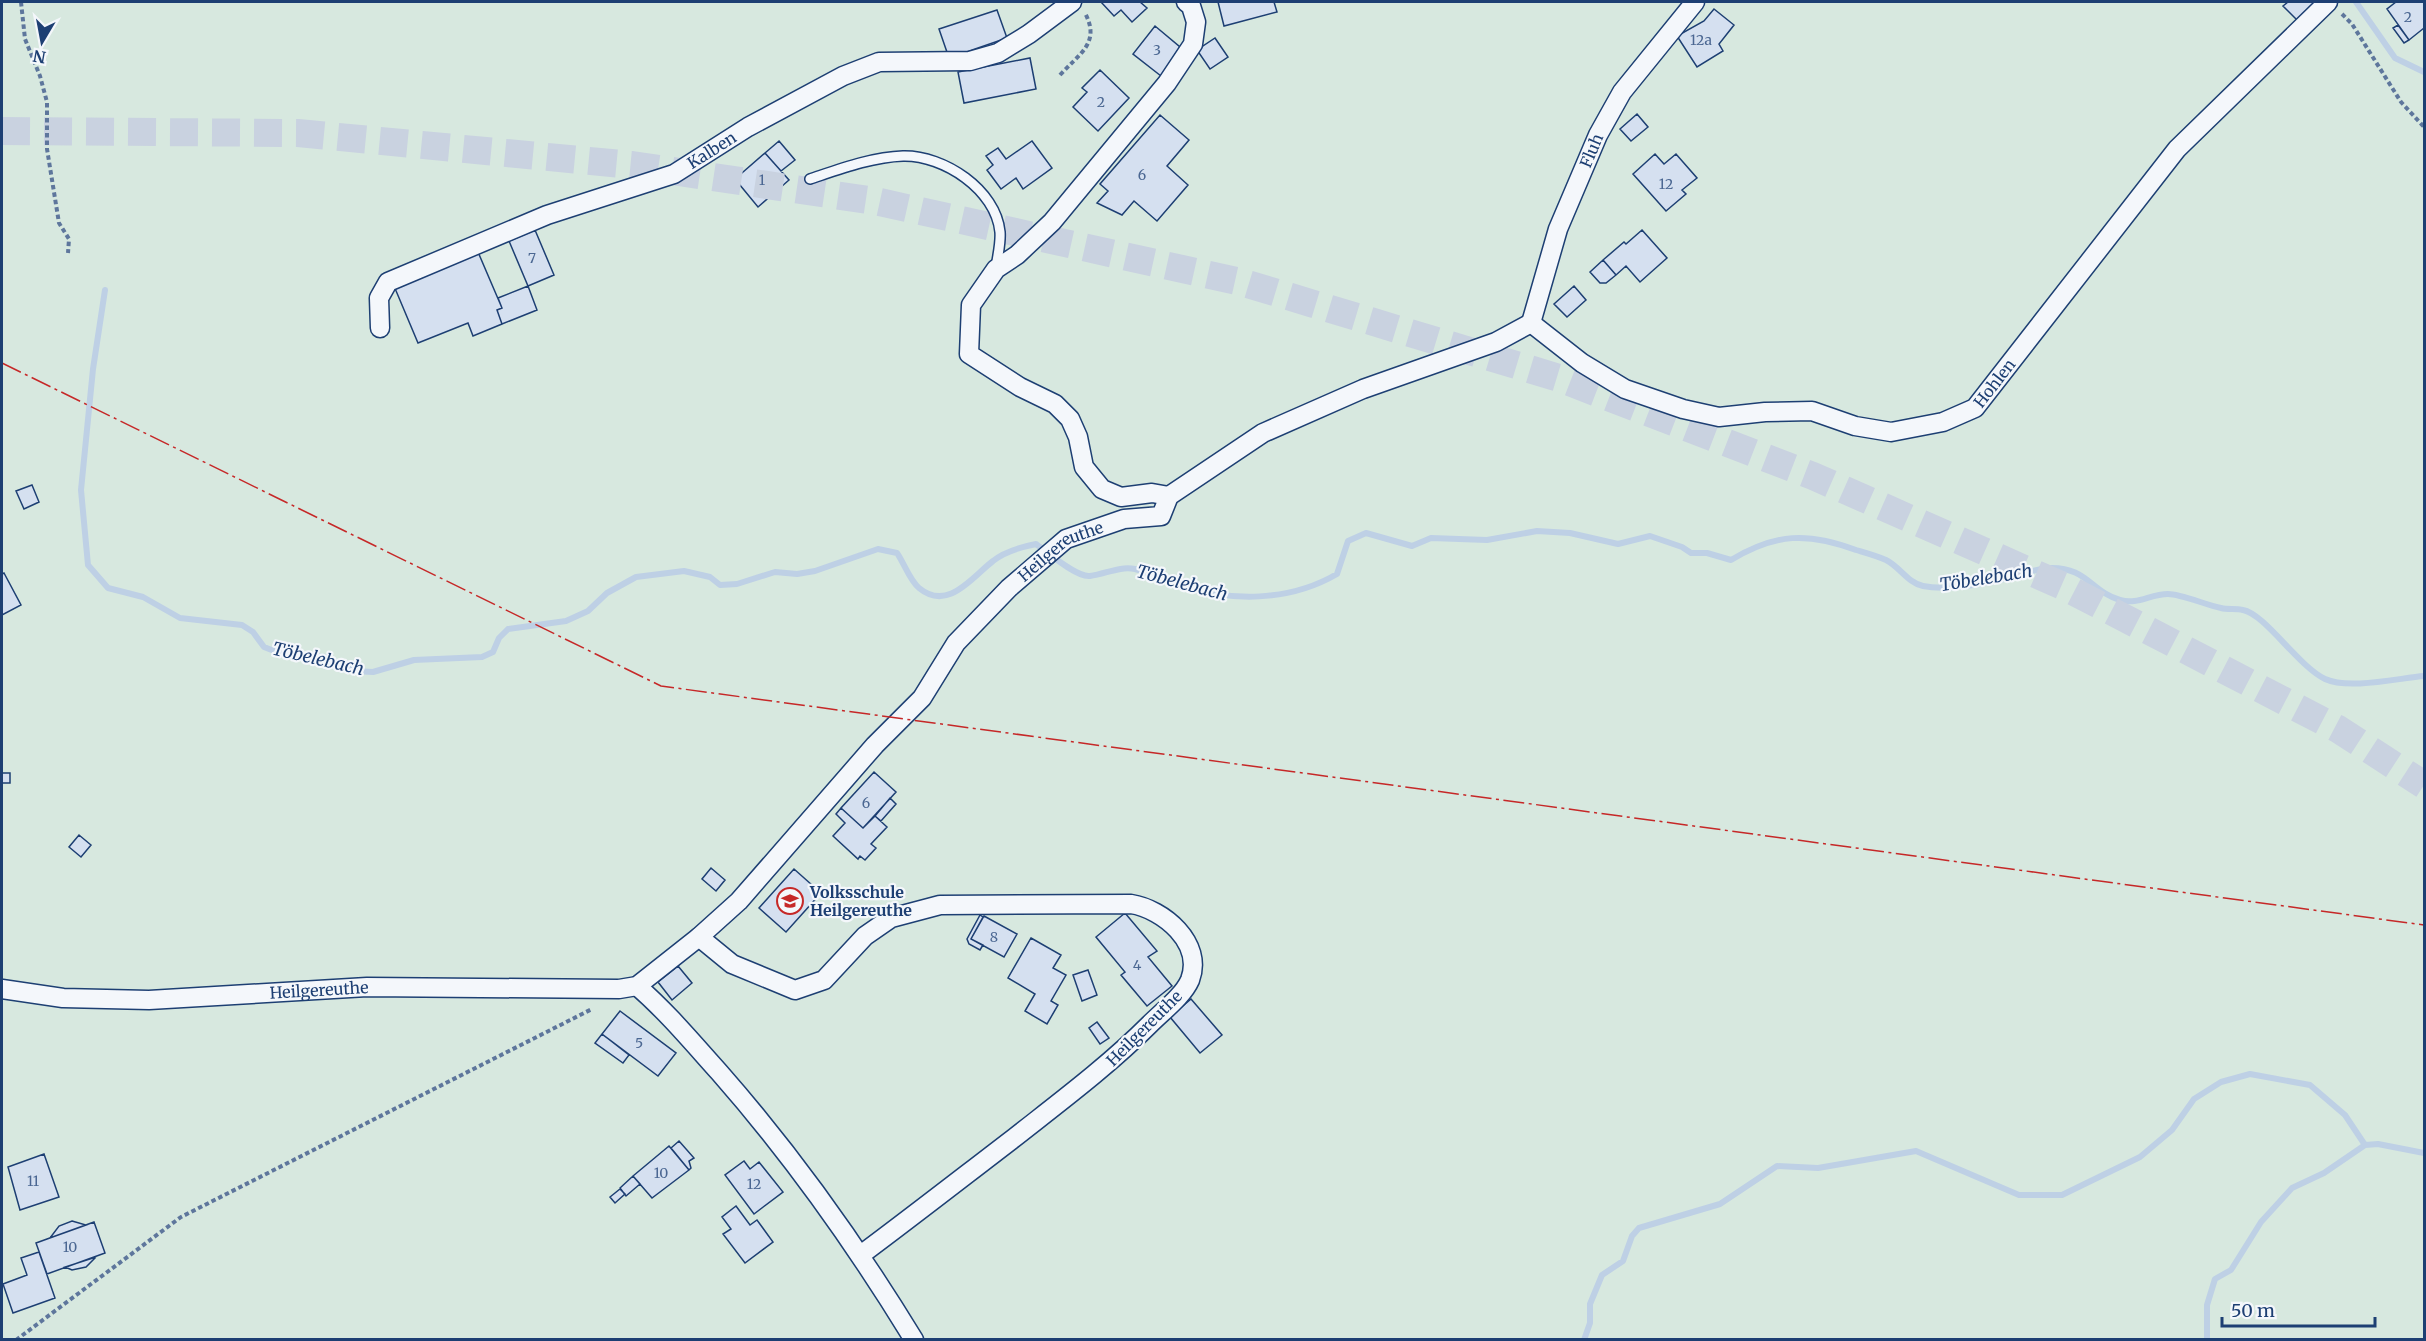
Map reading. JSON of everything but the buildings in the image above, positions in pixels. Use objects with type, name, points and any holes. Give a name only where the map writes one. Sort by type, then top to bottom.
[{"type":"street","points":[[1169,496],[1152,493],[1121,497],[1102,489],[1084,467],[1078,437],[1070,419],[1055,404],[1020,387],[969,354],[971,305],[996,269],[1017,255],[1052,222],[1167,83],[1193,44],[1197,22],[1191,6],[1186,2]]},
{"type":"street","name":"Fluh","points":[[1531,323],[1558,229],[1598,135],[1622,92],[1695,2]]},
{"type":"street","name":"Hohlen","points":[[1531,323],[1582,363],[1625,389],[1683,409],[1719,417],[1766,412],[1812,411],[1855,426],[1891,432],[1943,422],[1976,408],[2177,149],[2332,5]]},
{"type":"street","name":"Kalben","points":[[380,328],[379,297],[388,282],[547,215],[674,174],[748,127],[843,76],[879,62],[970,61],[998,53],[1078,6]]},
{"type":"street","name":"Heilgereuthe","points":[[2,989],[63,998],[149,1000],[367,987],[628,988],[699,937],[739,901],[875,745],[922,698],[956,643],[1009,588],[1066,539],[1124,519],[1161,516],[1169,496],[1263,433],[1363,389],[1496,342],[1531,323]]},
{"type":"street","name":"Heilgereuthe","points":[[699,937],[732,964],[795,990],[824,980],[865,936],[891,918],[940,906],[1131,903],[1147,906],[1170,922],[1189,944],[1193,958],[1190,980],[1178,996],[1124,1052],[862,1254]]},
{"type":"street","points":[[628,988],[662,1008],[764,1123],[862,1254],[915,1340]]},
{"type":"lane","points":[[810,179],[856,164],[903,156],[926,158],[944,166],[978,187],[995,212],[1000,233],[996,269]]},
{"type":"path","points":[[21,2],[25,39],[40,76],[47,102],[47,149],[59,224],[69,239],[68,253]]},
{"type":"path","points":[[2332,5],[2352,24],[2401,102],[2424,127]]},
{"type":"path","points":[[1060,75],[1091,41],[1092,26],[1078,6]]},
{"type":"path","points":[[15,1340],[181,1217],[595,1007],[628,988]]},
{"type":"shaded area","points":[[2,2],[2424,2],[2424,1339],[2,1340]]},
{"type":"waterway","points":[[2356,2],[2395,58],[2424,72]]},
{"type":"waterway","name":"Töbelebach","points":[[105,290],[93,369],[81,490],[88,565],[108,588],[143,597],[180,618],[242,625],[253,632],[264,647],[282,654],[326,657],[354,671],[373,672],[414,660],[482,657],[493,652],[499,638],[508,629],[566,621],[588,611],[607,593],[636,577],[684,571],[710,577],[720,585],[737,584],[775,572],[797,574],[815,571],[878,549],[897,553],[916,585],[930,594],[940,596],[959,590],[1003,555],[1036,544],[1062,564],[1084,576],[1135,569],[1198,591],[1259,596],[1299,590],[1337,574],[1348,541],[1366,533],[1412,546],[1431,538],[1487,540],[1537,531],[1570,533],[1618,544],[1650,536],[1682,547],[1691,553],[1707,553],[1731,560],[1747,551],[1778,540],[1792,538],[1823,540],[1886,560],[1913,582],[1933,587],[1977,584],[2048,568],[2061,568],[2080,575],[2102,591],[2120,600],[2133,601],[2162,594],[2173,594],[2215,607],[2240,609],[2261,621],[2315,672],[2335,682],[2360,683],[2424,676]]},
{"type":"waterway","points":[[1584,1340],[1590,1323],[1590,1304],[1602,1275],[1623,1261],[1632,1236],[1639,1228],[1720,1204],[1777,1166],[1818,1168],[1916,1151],[2019,1195],[2062,1195],[2140,1157],[2172,1130],[2194,1099],[2221,1082],[2250,1074],[2310,1085],[2345,1115],[2365,1145],[2378,1144],[2424,1153]]},
{"type":"waterway","points":[[2207,1340],[2207,1305],[2215,1279],[2231,1270],[2261,1222],[2292,1188],[2324,1173],[2365,1145]]},
{"type":"tunnel","points":[[2,131],[298,133],[632,165],[875,201],[1241,282],[1559,378],[1813,476],[2063,586],[2338,729],[2424,785]]},
{"type":"power","points":[[2,363],[661,686],[2424,925]]},
{"type":"place","name":"Volksschule Heilgereuthe","points":[[790,901]]}]
